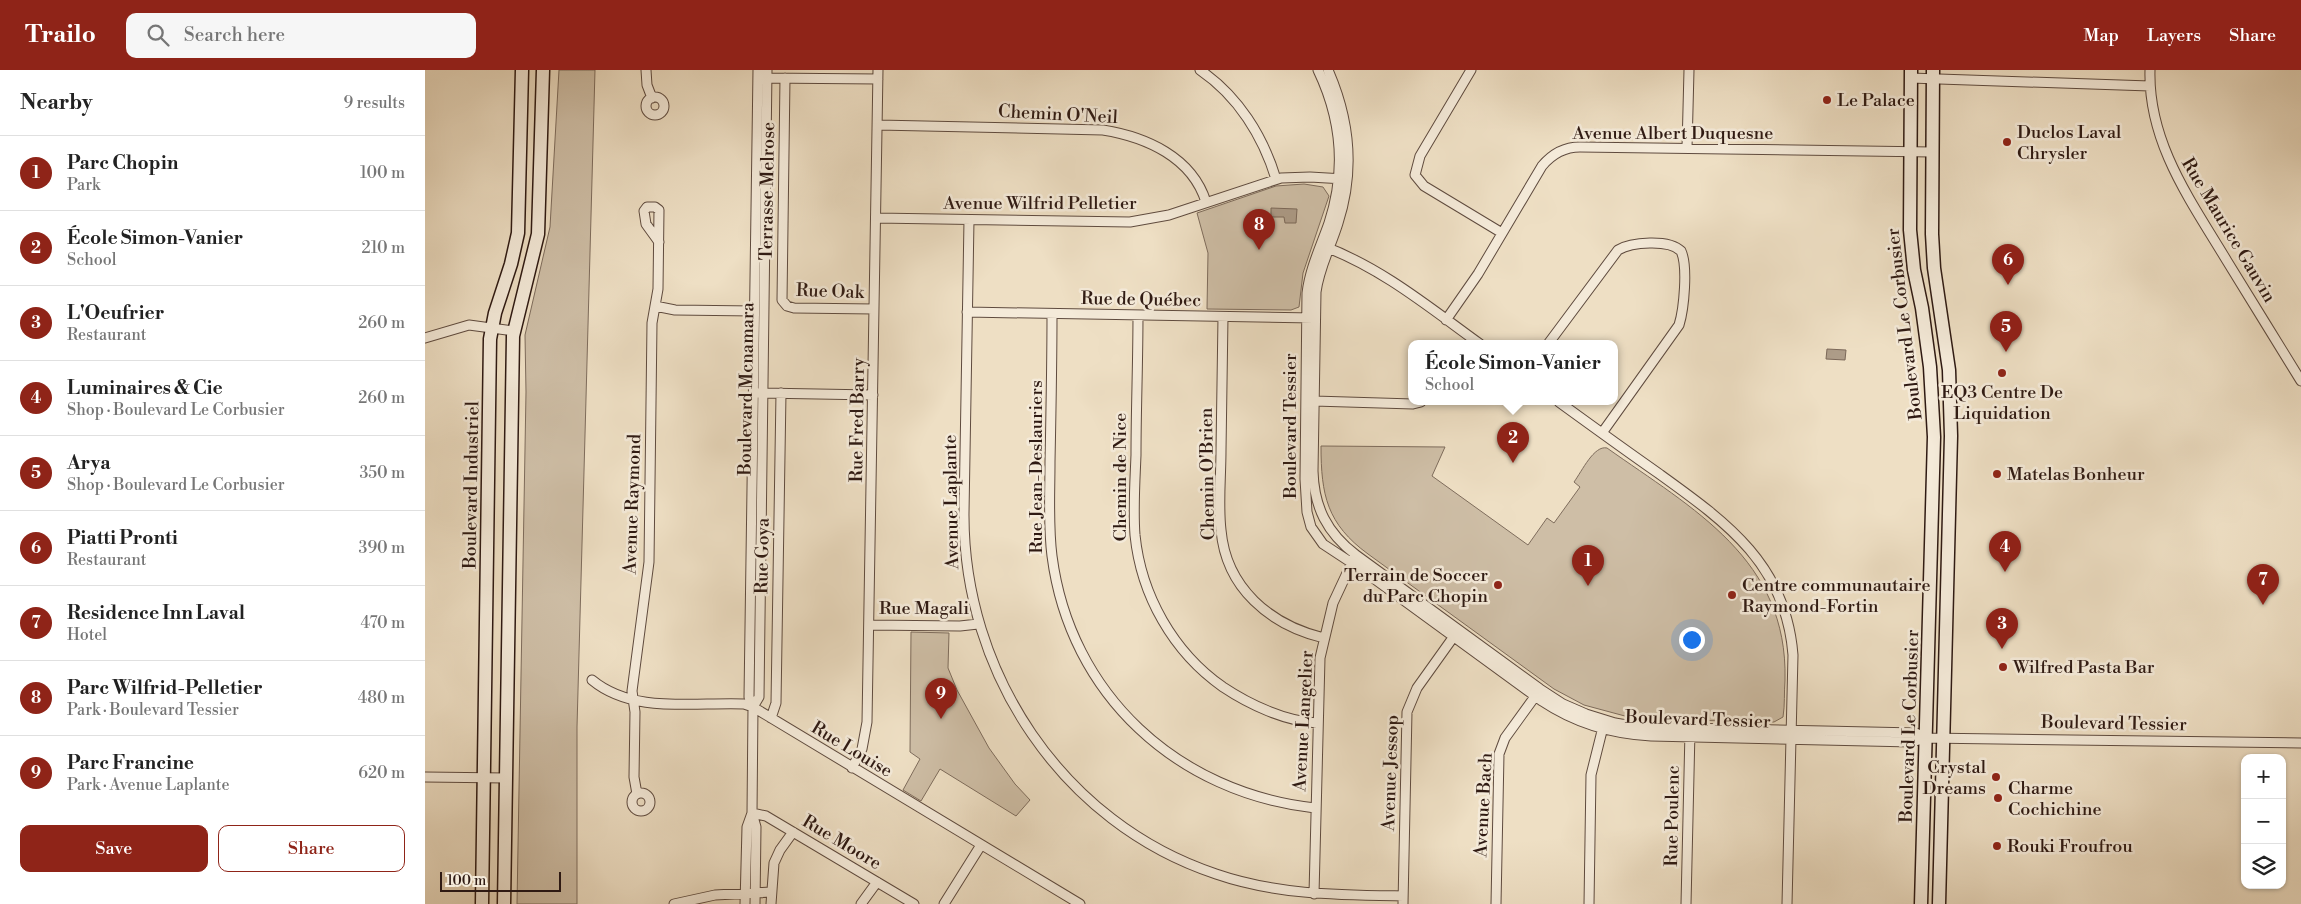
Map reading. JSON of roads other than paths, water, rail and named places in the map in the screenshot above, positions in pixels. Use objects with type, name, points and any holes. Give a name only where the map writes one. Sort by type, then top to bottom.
[{"type":"street","name":"Boulevard Industriel","points":[[482,904],[492,328],[518,233],[522,70]]},
{"type":"street","points":[[647,70],[647,85],[652,98]]},
{"type":"street","name":"Boulevard Tessier","points":[[1319,70],[1329,92],[1337,118],[1343,179]]},
{"type":"street","name":"Boulevard Tessier","points":[[1329,70],[1340,98],[1349,146],[1343,179],[1334,204],[1311,318],[1305,479],[1307,512],[1314,532],[1323,544],[1353,559],[1538,692],[1564,714],[1603,725],[1690,733],[1791,735],[1916,732],[1926,738],[2301,743]]},
{"type":"street","points":[[1471,70],[1418,160],[1415,174],[1424,186],[1502,233]]},
{"type":"street","points":[[1687,148],[1689,70]]},
{"type":"street","name":"Rue Maurice Gauvin","points":[[2150,70],[2150,86],[2157,130],[2177,178],[2301,381]]},
{"type":"street","points":[[1203,71],[1228,94],[1245,114],[1265,150],[1276,179]]},
{"type":"street","points":[[504,904],[514,331],[533,261],[538,234],[541,73]]},
{"type":"street","points":[[763,74],[785,78],[878,75]]},
{"type":"street","name":"Boulevard Mcnamara","points":[[755,904],[756,827],[752,812],[753,707],[749,696],[754,311],[763,74]]},
{"type":"street","name":"Boulevard Mcnamara","points":[[753,707],[759,697],[763,393],[763,74]]},
{"type":"street","points":[[1911,74],[2150,86]]},
{"type":"street","name":"Boulevard Le Corbusier","points":[[1911,74],[1909,152],[1910,235],[1913,270],[1927,346],[1933,417],[1921,904]]},
{"type":"street","name":"Boulevard Le Corbusier","points":[[1933,74],[1933,258],[1949,370],[1951,416],[1939,904]]},
{"type":"street","name":"Rue Fred Barry","points":[[852,768],[863,749],[867,729],[878,75]]},
{"type":"street","name":"Terrasse Melrose","points":[[785,78],[781,295],[785,304]]},
{"type":"street","name":"Chemin O'Neil","points":[[878,125],[1103,130],[1125,134],[1154,145],[1179,162],[1197,181],[1206,202]]},
{"type":"street","name":"Avenue Albert Duquesne","points":[[1446,320],[1542,166],[1559,152],[1580,147],[1932,152]]},
{"type":"street","name":"Avenue Wilfrid Pelletier","points":[[876,218],[1130,222],[1161,217],[1276,179],[1293,177],[1343,179]]},
{"type":"street","name":"Avenue Laplante","points":[[969,220],[964,542],[978,624],[1002,684],[1024,724],[1060,770],[1104,813],[1148,843],[1205,870],[1271,889],[1403,900]]},
{"type":"street","name":"Avenue Raymond","points":[[637,794],[634,777],[633,688],[649,562],[652,323],[655,306],[659,242]]},
{"type":"street","points":[[1551,340],[1618,250],[1633,244],[1652,244],[1673,246],[1681,251],[1684,271],[1682,311],[1679,325],[1602,433]]},
{"type":"street","points":[[1325,246],[1373,269],[1446,320],[1467,340]]},
{"type":"street","name":"Rue Oak","points":[[785,304],[794,308],[874,309]]},
{"type":"street","points":[[655,306],[675,310],[754,311]]},
{"type":"street","name":"Rue de Québec","points":[[967,312],[1311,318]]},
{"type":"street","name":"Rue Jean-Deslauriers","points":[[1053,314],[1051,545],[1061,601],[1083,654],[1103,687],[1127,716],[1154,743],[1177,760],[1202,775],[1237,791],[1273,802],[1315,808]]},
{"type":"street","name":"Chemin de Nice","points":[[1138,316],[1135,532],[1139,560],[1150,596],[1173,638],[1192,660],[1213,679],[1236,695],[1262,708],[1317,723]]},
{"type":"street","name":"Chemin O'Brien","points":[[1223,316],[1220,517],[1225,553],[1237,580],[1261,609],[1292,628],[1324,638]]},
{"type":"street","name":"Boulevard Tessier","points":[[1311,318],[1315,496],[1321,516],[1353,559]]},
{"type":"street","points":[[425,338],[469,325],[514,331]]},
{"type":"street","points":[[753,393],[873,395]]},
{"type":"street","name":"Rue Goya","points":[[771,718],[776,703],[781,393]]},
{"type":"street","points":[[1314,401],[1408,404]]},
{"type":"street","points":[[1563,405],[1725,523],[1745,543],[1764,569],[1781,602],[1792,640],[1794,666],[1787,904]]},
{"type":"street","name":"Avenue Langelier","points":[[1314,894],[1318,679],[1324,638],[1333,603],[1353,559]]},
{"type":"street","name":"Rue Magali","points":[[869,625],[961,626],[978,624]]},
{"type":"street","name":"Avenue Jessop","points":[[1403,900],[1407,712],[1417,688],[1456,633]]},
{"type":"street","name":"Rue Louise","points":[[592,680],[613,695],[634,701],[744,704],[753,707],[1080,904]]},
{"type":"street","name":"Avenue Bach","points":[[1496,904],[1499,754],[1505,738],[1538,692]]},
{"type":"street","points":[[1589,904],[1591,775],[1603,725]]},
{"type":"street","name":"Rue Poulenc","points":[[1686,904],[1690,733]]},
{"type":"street","points":[[425,777],[506,778]]},
{"type":"street","name":"Boulevard Mcnamara","points":[[745,904],[747,827],[752,812]]},
{"type":"street","name":"Rue Moore","points":[[752,812],[763,815],[793,832],[914,904]]},
{"type":"street","points":[[771,904],[775,859],[793,832]]},
{"type":"street","points":[[944,904],[981,845]]},
{"type":"street","points":[[861,904],[877,882]]},
{"type":"street","points":[[674,904],[706,896],[745,892],[771,892]]},
{"type":"place","name":"Le Palace","points":[[1827,100]]},
{"type":"place","name":"Duclos Laval Chrysler","points":[[2007,142]]},
{"type":"place","name":"Parc Wilfrid-Pelletier","points":[[1259,250]]},
{"type":"place","name":"Piatti Pronti","points":[[2008,285]]},
{"type":"place","name":"Arya","points":[[2006,352]]},
{"type":"place","name":"EQ3 Centre De Liquidation","points":[[2002,373]]},
{"type":"place","name":"École Simon-Vanier","points":[[1513,463]]},
{"type":"place","name":"Matelas Bonheur","points":[[1997,474]]},
{"type":"place","name":"Luminaires & Cie","points":[[2005,572]]},
{"type":"place","name":"Terrain de Soccer du Parc Chopin","points":[[1498,585]]},
{"type":"place","name":"Parc Chopin","points":[[1588,586]]},
{"type":"place","name":"Centre communautaire Raymond-Fortin","points":[[1732,595]]},
{"type":"place","name":"Residence Inn Laval","points":[[2263,605]]},
{"type":"place","name":"L'Oeufrier","points":[[2002,649]]},
{"type":"place","name":"Wilfred Pasta Bar","points":[[2003,667]]},
{"type":"place","name":"Parc Francine","points":[[941,719]]},
{"type":"place","name":"Crystal Dreams","points":[[1996,777]]},
{"type":"place","name":"Charme Cochichine","points":[[1998,798]]},
{"type":"place","name":"Rouki Froufrou","points":[[1997,846]]}]
